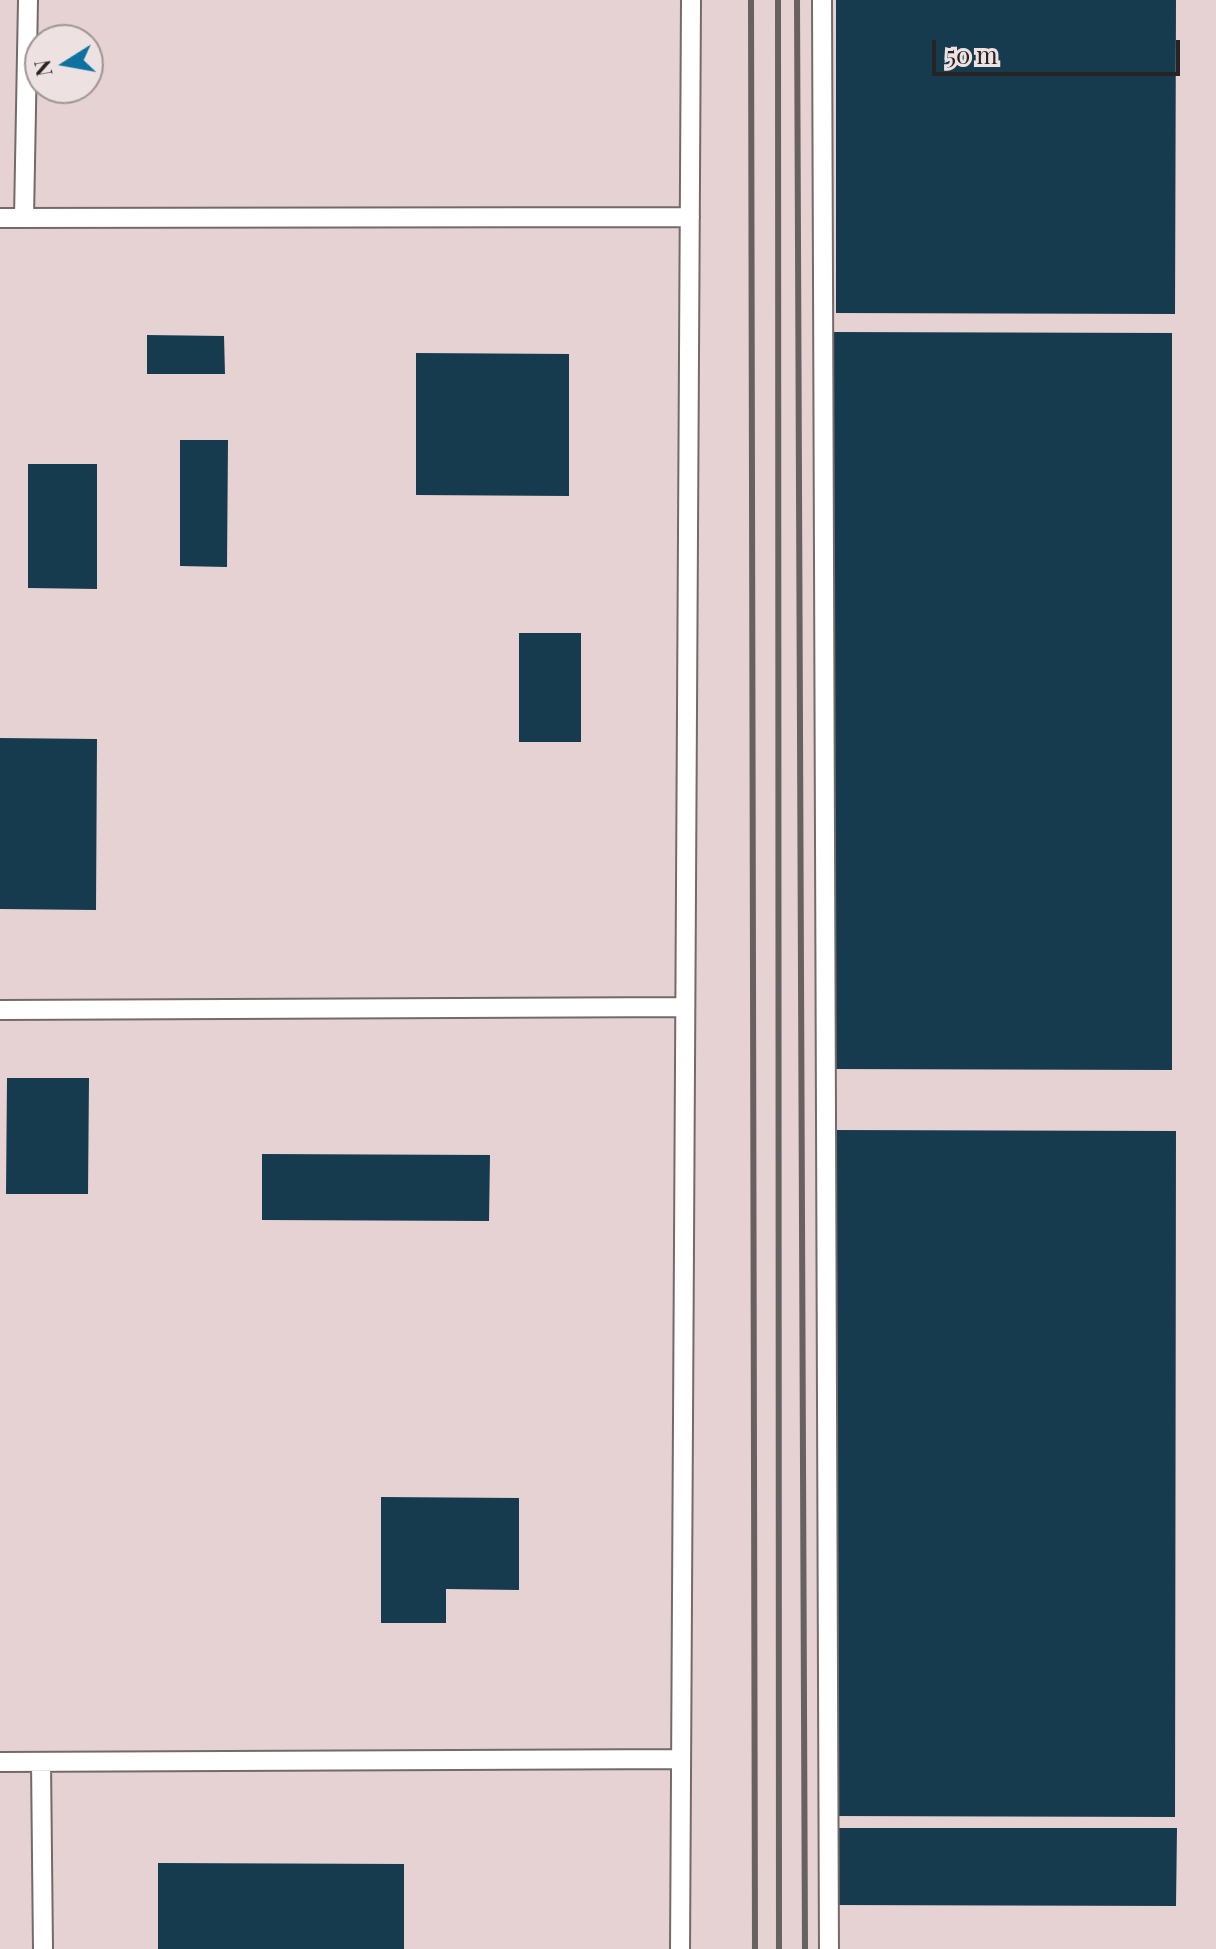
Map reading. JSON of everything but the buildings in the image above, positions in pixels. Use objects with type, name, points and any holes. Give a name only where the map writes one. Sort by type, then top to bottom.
[{"type":"lane","points":[[24,218],[28,0]]},
{"type":"lane","points":[[680,1949],[691,0]]},
{"type":"lane","points":[[822,0],[829,1949]]},
{"type":"lane","points":[[0,218],[690,217]]},
{"type":"lane","points":[[0,1010],[685,1007]]},
{"type":"lane","points":[[0,1762],[681,1759]]},
{"type":"lane","points":[[41,1762],[43,1949]]},
{"type":"shaded area","points":[[0,0],[1216,0],[1216,1949],[0,1949]]},
{"type":"railway","points":[[751,0],[755,1949]]},
{"type":"railway","points":[[778,0],[779,1949]]},
{"type":"railway","points":[[797,0],[805,1949]]}]
